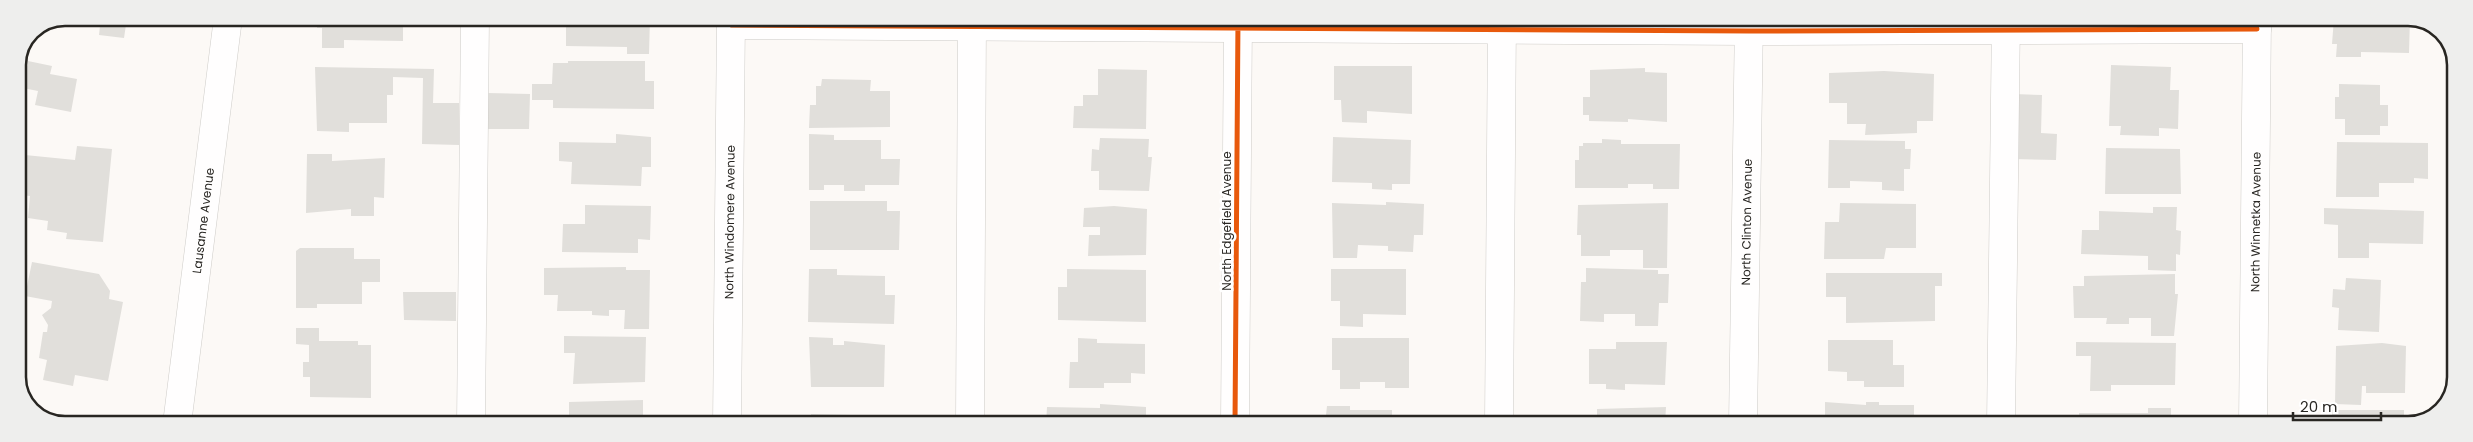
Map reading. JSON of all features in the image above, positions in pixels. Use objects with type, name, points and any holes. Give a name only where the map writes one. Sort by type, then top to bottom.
[{"type":"street","name":"Lausanne Avenue","points":[[178,415],[227,26]]},
{"type":"street","points":[[471,415],[474,26]]},
{"type":"street","name":"North Windomere Avenue","points":[[727,415],[731,26]]},
{"type":"street","points":[[970,415],[972,26]]},
{"type":"street","name":"North Edgefield Avenue","points":[[1235,416],[1238,26]]},
{"type":"street","points":[[1499,416],[1502,27]]},
{"type":"street","name":"North Clinton Avenue","points":[[1743,416],[1749,27]]},
{"type":"street","points":[[2000,416],[2006,27]]},
{"type":"street","name":"North Winnetka Avenue","points":[[2253,416],[2256,27]]},
{"type":"building","points":[[100,26],[126,26],[124,38],[99,35]]},
{"type":"building","points":[[317,26],[403,26],[403,41],[344,40],[344,48],[322,48],[322,28],[317,28]]},
{"type":"building","points":[[566,26],[650,26],[649,54],[627,54],[627,47],[566,46]]},
{"type":"building","points":[[2333,27],[2410,27],[2409,53],[2361,52],[2361,57],[2336,57],[2337,44],[2332,44]]},
{"type":"building","points":[[28,61],[52,66],[50,74],[77,79],[71,112],[35,105],[38,91],[26,89]]},
{"type":"building","points":[[568,61],[645,61],[645,81],[654,81],[654,109],[553,108],[553,100],[532,100],[532,84],[552,84],[553,63],[568,63]]},
{"type":"building","points":[[2111,65],[2171,67],[2170,90],[2179,90],[2178,129],[2159,128],[2159,136],[2120,135],[2121,126],[2109,126]]},
{"type":"building","points":[[1334,66],[1412,66],[1412,114],[1367,111],[1367,123],[1342,122],[1341,100],[1334,100]]},
{"type":"building","points":[[315,67],[434,69],[433,103],[459,103],[459,145],[422,144],[423,78],[393,77],[393,95],[387,95],[387,123],[349,123],[349,132],[317,131]]},
{"type":"building","points":[[1645,68],[1645,72],[1667,73],[1667,122],[1628,119],[1628,122],[1589,121],[1589,115],[1583,115],[1583,97],[1590,97],[1590,70]]},
{"type":"building","points":[[1098,69],[1147,70],[1146,129],[1073,128],[1074,106],[1083,106],[1083,95],[1098,95]]},
{"type":"building","points":[[1884,71],[1934,74],[1933,121],[1917,121],[1917,133],[1865,135],[1866,124],[1847,124],[1847,103],[1829,103],[1829,73]]},
{"type":"building","points":[[822,79],[871,80],[870,91],[890,91],[890,127],[809,128],[810,105],[816,105],[816,86],[821,86]]},
{"type":"building","points":[[2339,84],[2380,85],[2380,105],[2388,105],[2388,126],[2380,126],[2380,135],[2345,135],[2345,119],[2335,119],[2335,97],[2339,97]]},
{"type":"building","points":[[487,93],[530,94],[529,129],[486,129]]},
{"type":"building","points":[[2014,94],[2042,95],[2041,133],[2057,134],[2056,160],[2013,159]]},
{"type":"building","points":[[616,134],[651,137],[651,167],[642,167],[641,186],[571,184],[572,162],[559,161],[559,142],[616,143]]},
{"type":"building","points":[[809,134],[834,135],[834,140],[881,140],[881,159],[900,159],[899,185],[865,185],[865,191],[844,191],[844,185],[824,185],[824,190],[809,190]]},
{"type":"building","points":[[1333,137],[1411,140],[1410,184],[1392,184],[1392,190],[1372,189],[1372,183],[1332,182]]},
{"type":"building","points":[[1100,138],[1149,139],[1148,157],[1152,157],[1149,191],[1099,190],[1099,171],[1091,171],[1092,149],[1099,150]]},
{"type":"building","points":[[1602,139],[1621,140],[1621,144],[1680,144],[1679,189],[1653,189],[1653,184],[1628,184],[1628,188],[1575,188],[1575,160],[1579,160],[1579,146],[1583,146],[1583,143],[1602,143]]},
{"type":"building","points":[[1829,140],[1905,141],[1905,149],[1911,149],[1910,169],[1904,169],[1904,191],[1882,190],[1882,182],[1850,181],[1850,188],[1828,188]]},
{"type":"building","points":[[2337,142],[2428,143],[2428,179],[2414,178],[2414,183],[2379,183],[2379,197],[2336,197]]},
{"type":"building","points":[[77,146],[112,149],[103,242],[66,239],[67,233],[47,230],[48,221],[28,218],[30,196],[26,196],[26,155],[75,160]]},
{"type":"building","points":[[2106,148],[2180,149],[2181,194],[2105,194]]},
{"type":"building","points":[[307,154],[332,154],[332,161],[385,158],[384,198],[374,197],[374,216],[351,216],[351,209],[306,213]]},
{"type":"building","points":[[810,201],[887,201],[887,211],[900,211],[899,250],[810,250]]},
{"type":"building","points":[[1386,202],[1424,204],[1423,235],[1414,235],[1413,252],[1388,251],[1388,246],[1358,245],[1357,258],[1333,258],[1332,203],[1386,205]]},
{"type":"building","points":[[1668,203],[1667,268],[1643,268],[1643,250],[1610,250],[1610,256],[1581,256],[1581,235],[1577,235],[1578,205]]},
{"type":"building","points":[[1840,203],[1916,204],[1916,248],[1886,248],[1884,259],[1824,259],[1825,222],[1839,222]]},
{"type":"building","points":[[585,205],[651,206],[650,240],[638,239],[638,253],[562,252],[563,224],[585,224]]},
{"type":"building","points":[[1114,206],[1147,209],[1146,255],[1088,256],[1089,235],[1100,235],[1100,227],[1083,227],[1084,208]]},
{"type":"building","points":[[2153,207],[2177,207],[2176,230],[2181,231],[2180,255],[2176,254],[2176,271],[2148,270],[2148,256],[2081,254],[2082,230],[2099,230],[2099,211],[2153,213]]},
{"type":"building","points":[[2324,208],[2424,211],[2423,244],[2369,243],[2369,258],[2338,258],[2338,225],[2324,224]]},
{"type":"building","points":[[300,248],[354,248],[354,259],[380,259],[380,282],[362,282],[362,304],[317,304],[317,308],[296,308],[296,251]]},
{"type":"building","points":[[32,262],[99,274],[110,291],[109,299],[123,302],[108,381],[75,375],[73,386],[43,380],[47,360],[39,358],[43,332],[47,332],[48,325],[42,315],[51,308],[52,301],[26,296]]},
{"type":"building","points":[[626,267],[626,270],[650,270],[649,329],[624,329],[625,310],[609,310],[609,316],[592,315],[592,311],[557,311],[558,295],[544,295],[544,268]]},
{"type":"building","points":[[1586,268],[1658,270],[1658,274],[1669,274],[1668,303],[1659,303],[1658,326],[1635,326],[1635,314],[1604,314],[1604,322],[1580,321],[1581,282],[1586,282]]},
{"type":"building","points":[[809,269],[837,269],[837,275],[885,276],[885,295],[895,295],[894,324],[808,322]]},
{"type":"building","points":[[1067,269],[1146,270],[1146,322],[1058,320],[1058,287],[1067,287]]},
{"type":"building","points":[[1331,269],[1406,269],[1406,315],[1363,314],[1363,327],[1340,326],[1340,301],[1331,301]]},
{"type":"building","points":[[1826,273],[1942,273],[1942,286],[1935,286],[1935,321],[1846,323],[1846,297],[1826,297]]},
{"type":"building","points":[[2175,274],[2175,294],[2178,294],[2174,336],[2151,336],[2151,318],[2129,318],[2129,324],[2106,324],[2107,318],[2074,318],[2073,286],[2084,286],[2084,276]]},
{"type":"building","points":[[2346,278],[2381,280],[2379,332],[2338,330],[2339,308],[2332,307],[2333,289],[2345,290]]},
{"type":"building","points":[[403,292],[456,292],[456,321],[404,320]]},
{"type":"building","points":[[296,328],[319,328],[319,341],[358,341],[358,345],[371,345],[371,398],[310,397],[310,377],[303,377],[303,362],[309,362],[309,345],[296,344]]},
{"type":"building","points":[[564,336],[646,337],[645,382],[573,384],[575,353],[564,353]]},
{"type":"building","points":[[809,337],[833,338],[833,345],[844,345],[844,341],[885,345],[884,387],[811,387]]},
{"type":"building","points":[[1078,338],[1097,339],[1097,343],[1145,344],[1145,374],[1131,373],[1131,383],[1104,383],[1104,388],[1069,388],[1070,362],[1078,362]]},
{"type":"building","points":[[1332,338],[1409,338],[1409,388],[1385,388],[1385,382],[1360,382],[1360,389],[1340,389],[1340,370],[1332,370]]},
{"type":"building","points":[[1828,340],[1893,340],[1893,365],[1904,365],[1904,387],[1864,387],[1864,381],[1847,381],[1847,372],[1828,371]]},
{"type":"building","points":[[1616,342],[1667,342],[1665,385],[1625,384],[1625,390],[1606,389],[1606,384],[1589,384],[1589,349],[1616,349]]},
{"type":"building","points":[[2076,342],[2176,343],[2175,385],[2111,385],[2111,391],[2090,391],[2091,356],[2076,356]]},
{"type":"building","points":[[2382,343],[2406,346],[2405,393],[2366,393],[2366,386],[2362,386],[2361,405],[2335,404],[2336,346]]},
{"type":"building","points":[[643,400],[643,415],[569,415],[569,402]]},
{"type":"building","points":[[1825,402],[1866,405],[1866,402],[1879,402],[1879,405],[1914,405],[1914,416],[1825,416]]},
{"type":"building","points":[[1100,404],[1146,407],[1146,415],[1047,415],[1047,407],[1100,408]]},
{"type":"building","points":[[1327,406],[1350,406],[1350,410],[1392,410],[1392,416],[1326,416]]},
{"type":"building","points":[[1666,407],[1665,416],[1597,416],[1597,409]]},
{"type":"building","points":[[2148,408],[2171,408],[2171,416],[2079,416],[2079,413],[2148,413]]},
{"type":"building","points":[[2332,410],[2404,410],[2404,416],[2332,416]]},
{"type":"building","points":[[811,414],[865,415],[811,415]]},
{"type":"cycle path","points":[[966,26],[1749,31],[2257,29]]},
{"type":"cycle path","points":[[1235,416],[1238,26]]}]
